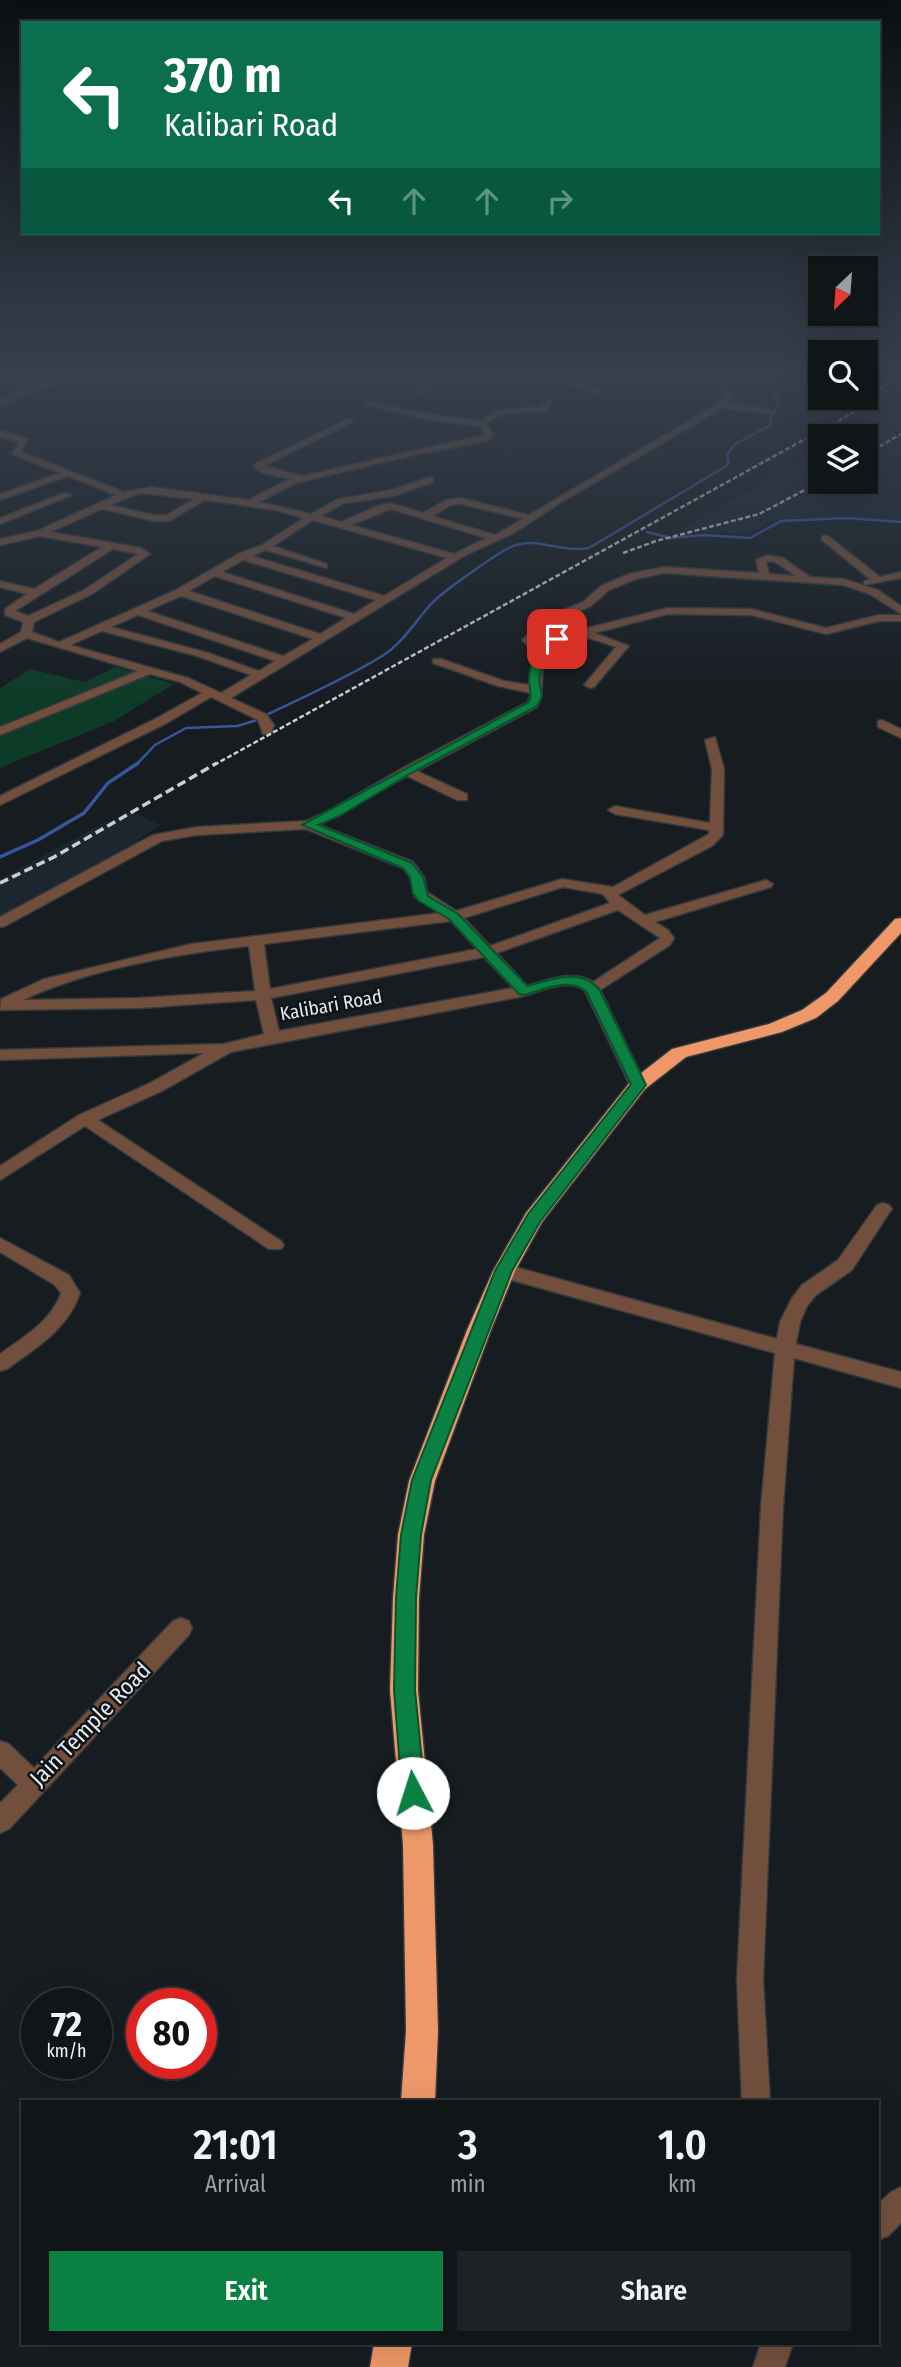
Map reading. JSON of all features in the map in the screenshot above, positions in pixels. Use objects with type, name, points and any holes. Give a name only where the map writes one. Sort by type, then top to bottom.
[{"type":"highway","points":[[418,2100],[422,2031],[418,1845],[404,1690],[406,1598],[411,1535],[422,1480],[504,1271],[534,1218],[638,1085],[679,1053],[785,1025],[815,1011],[832,997],[901,923]]},
{"type":"highway","points":[[389,2367],[393,2345]]},
{"type":"street","points":[[0,497],[42,482]]},
{"type":"street","points":[[93,482],[124,495]]},
{"type":"street","points":[[250,503],[291,482]]},
{"type":"street","points":[[0,801],[261,675],[319,637],[387,600],[455,557],[495,538],[590,482]]},
{"type":"street","points":[[58,646],[180,592],[242,556],[266,547],[345,499],[394,493],[414,486],[428,485]]},
{"type":"street","points":[[1,541],[40,533],[124,495],[144,489],[250,503],[313,517],[455,557]]},
{"type":"street","points":[[440,494],[530,518]]},
{"type":"street","points":[[0,521],[67,495]]},
{"type":"street","points":[[103,506],[154,518],[169,518],[203,497]]},
{"type":"street","points":[[425,516],[449,502],[461,501]]},
{"type":"street","points":[[342,525],[385,506],[400,507],[495,538]]},
{"type":"street","points":[[40,533],[141,551],[145,554],[88,592],[29,620],[9,613],[13,607],[111,546]]},
{"type":"street","points":[[825,538],[878,581]]},
{"type":"street","points":[[266,547],[323,566]]},
{"type":"street","points":[[242,556],[387,600]]},
{"type":"street","points":[[765,577],[761,560],[774,557],[808,580]]},
{"type":"street","points":[[550,646],[532,644],[528,640],[548,620],[587,604],[600,592],[619,581],[664,570],[858,585],[901,575]]},
{"type":"street","points":[[213,572],[354,617]]},
{"type":"street","points":[[244,614],[316,577]]},
{"type":"street","points":[[0,583],[36,593]]},
{"type":"street","points":[[858,585],[874,592],[901,611]]},
{"type":"street","points":[[180,592],[319,637]]},
{"type":"street","points":[[0,603],[13,607]]},
{"type":"street","points":[[0,923],[158,838],[197,831],[308,825],[337,812],[407,771],[533,704],[537,696],[534,680],[539,655],[557,639],[668,611],[751,612],[826,631],[879,618],[901,618]]},
{"type":"street","points":[[140,612],[285,661]]},
{"type":"street","points":[[0,649],[26,634],[29,620]]},
{"type":"street","points":[[103,628],[201,654],[261,675]]},
{"type":"street","points":[[582,632],[624,646],[590,685]]},
{"type":"street","points":[[26,634],[58,646],[184,680],[262,717],[268,725],[267,731]]},
{"type":"street","points":[[437,661],[502,684],[535,690]]},
{"type":"street","points":[[0,731],[148,671]]},
{"type":"street","points":[[882,724],[901,734]]},
{"type":"street","points":[[638,1085],[592,989],[665,942],[667,938],[616,898],[562,883],[454,916],[191,948],[49,982],[0,1005],[139,1003],[263,995],[486,953],[616,898],[716,835],[718,769],[711,740]]},
{"type":"street","points":[[407,771],[462,797]]},
{"type":"street","points":[[615,810],[718,828]]},
{"type":"street","points":[[308,825],[408,865],[416,877],[420,894],[454,916],[524,991]]},
{"type":"street","points":[[645,920],[766,884]]},
{"type":"street","points":[[257,941],[263,995],[272,1037]]},
{"type":"street","name":"Kalibari Road","points":[[0,1174],[50,1139],[85,1119],[156,1087],[226,1048],[272,1037],[524,991],[566,980],[584,982],[592,989]]},
{"type":"street","points":[[0,1055],[226,1048]]},
{"type":"street","points":[[85,1119],[275,1245]]},
{"type":"street","points":[[756,2100],[750,1979],[772,1507],[785,1348],[790,1322],[799,1303],[809,1290],[845,1265],[883,1209]]},
{"type":"street","points":[[0,1244],[62,1280],[71,1293],[68,1307],[55,1321],[0,1364]]},
{"type":"street","points":[[504,1271],[901,1380]]},
{"type":"street","name":"Jain Temple Road","points":[[0,1821],[181,1628]]},
{"type":"street","points":[[0,1752],[33,1783]]},
{"type":"street","points":[[879,2223],[901,2202]]},
{"type":"shaded area","points":[[763,482],[808,482],[808,494],[878,494],[878,482],[901,482],[901,521],[848,516],[768,522],[750,535],[680,530]]},
{"type":"shaded area","points":[[132,812],[160,825],[116,856],[0,920],[0,879],[100,825]]},
{"type":"green space","points":[[115,667],[174,684],[114,721],[0,768],[0,688],[30,669],[85,682]]},
{"type":"waterway","points":[[138,763],[155,745],[186,728],[237,726],[254,721],[367,665],[397,644],[439,597],[509,548],[525,543],[570,549],[589,548],[699,482]]},
{"type":"waterway","points":[[647,532],[671,538],[703,535],[750,538],[781,521],[846,518],[901,522]]},
{"type":"waterway","points":[[0,857],[38,840],[84,813],[108,783],[138,763]]},
{"type":"railway","points":[[214,765],[726,482]]},
{"type":"railway","points":[[623,553],[656,541],[759,514],[808,488]]},
{"type":"railway","points":[[0,883],[54,857],[217,763]]},
{"type":"route","points":[[413,1793],[404,1690],[406,1598],[411,1535],[422,1480],[504,1271],[534,1218],[638,1085],[592,989],[584,982],[566,980],[524,991],[454,916],[420,894],[416,877],[408,865],[308,825],[337,812],[407,771],[533,704],[537,696],[534,680],[539,655],[557,639]]}]
